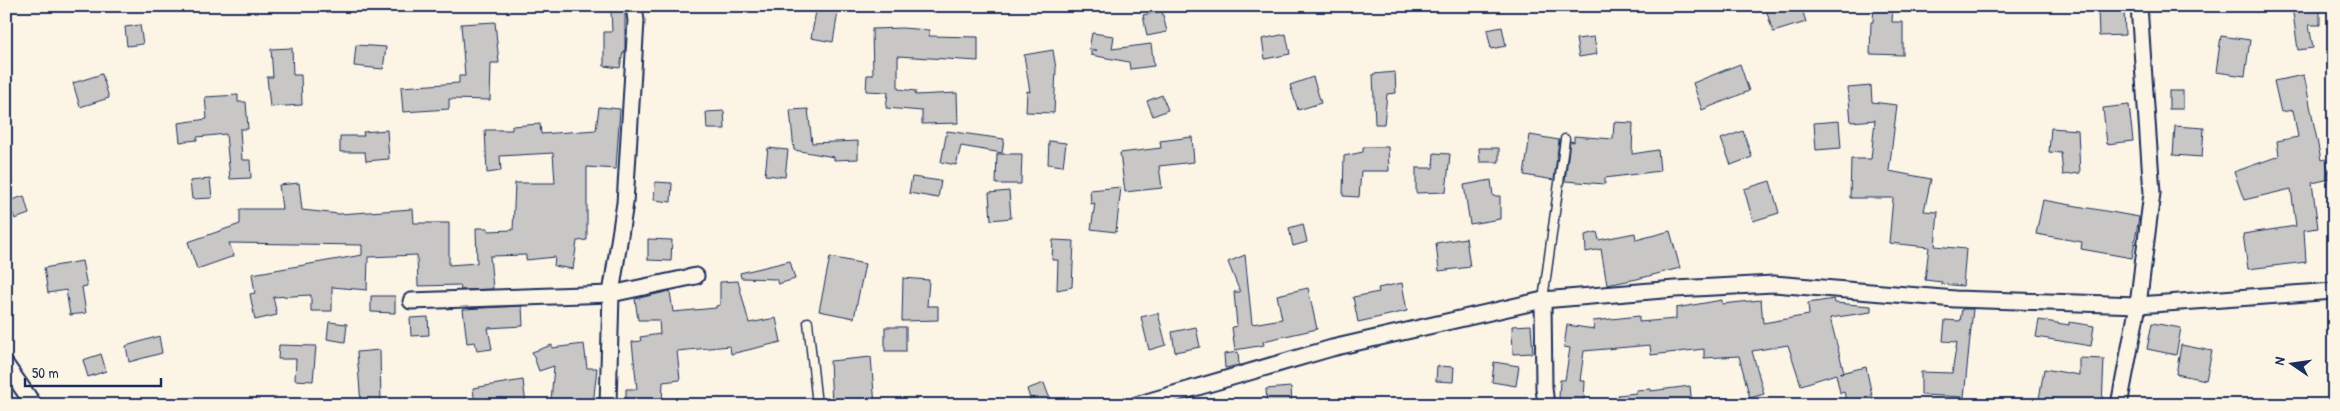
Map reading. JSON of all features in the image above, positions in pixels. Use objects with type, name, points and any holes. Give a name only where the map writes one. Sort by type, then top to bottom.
[{"type":"street","points":[[608,405],[611,294],[625,203],[632,106],[636,21],[634,6]]},
{"type":"street","points":[[2118,405],[2138,305],[2152,193],[2139,6]]},
{"type":"street","points":[[411,301],[611,294],[696,276]]},
{"type":"street","points":[[1136,405],[1332,348],[1543,300],[1675,289],[1774,284],[1955,299],[2138,305],[2334,291]]},
{"type":"street","points":[[1543,300],[1544,388],[1546,405]]},
{"type":"street","points":[[6,365],[34,405]]},
{"type":"lane","points":[[1543,300],[1565,139]]},
{"type":"lane","points":[[808,322],[817,405]]},
{"type":"building","points":[[817,6],[839,6],[833,42],[811,38]]},
{"type":"building","points":[[1765,6],[1801,6],[1806,22],[1773,32]]},
{"type":"building","points":[[1874,6],[1893,6],[1892,22],[1903,22],[1903,55],[1870,54],[1871,22],[1873,22]]},
{"type":"building","points":[[2292,6],[2320,6],[2320,25],[2309,25],[2313,48],[2298,50]]},
{"type":"building","points":[[2124,8],[2125,35],[2099,36],[2098,9]]},
{"type":"building","points":[[625,9],[625,52],[623,52],[620,68],[604,66],[604,32],[612,32],[611,10]]},
{"type":"building","points":[[1162,11],[1167,32],[1147,36],[1143,15]]},
{"type":"building","points":[[495,22],[499,63],[491,63],[490,100],[449,99],[449,109],[403,112],[401,87],[459,83],[459,76],[465,76],[461,24]]},
{"type":"building","points":[[140,25],[143,44],[127,46],[125,27]]},
{"type":"building","points":[[1502,27],[1506,46],[1491,49],[1487,30]]},
{"type":"building","points":[[902,28],[929,30],[929,36],[978,37],[978,61],[898,56],[898,89],[916,91],[915,95],[957,93],[958,123],[922,124],[922,111],[886,108],[888,92],[866,91],[867,75],[873,75],[872,29]]},
{"type":"building","points":[[1092,33],[1114,36],[1112,49],[1151,44],[1154,66],[1130,69],[1129,62],[1091,55],[1091,51],[1097,50],[1089,49]]},
{"type":"building","points":[[1286,34],[1290,54],[1265,59],[1262,39]]},
{"type":"building","points":[[2221,36],[2250,40],[2245,76],[2216,72]]},
{"type":"building","points":[[1594,37],[1597,54],[1579,57],[1576,39]]},
{"type":"building","points":[[356,45],[386,47],[383,69],[354,66]]},
{"type":"building","points":[[292,48],[293,75],[301,75],[302,105],[270,107],[267,77],[273,77],[271,49]]},
{"type":"building","points":[[1053,50],[1056,69],[1054,113],[1026,112],[1027,91],[1030,92],[1024,55]]},
{"type":"building","points":[[1740,64],[1749,91],[1702,110],[1693,83]]},
{"type":"building","points":[[1395,72],[1396,93],[1387,94],[1384,124],[1375,124],[1373,74]]},
{"type":"building","points":[[102,74],[109,98],[80,107],[73,83]]},
{"type":"building","points":[[2304,75],[2321,160],[2326,159],[2330,179],[2312,183],[2318,228],[2304,230],[2306,262],[2248,269],[2243,234],[2296,226],[2291,189],[2244,200],[2234,172],[2279,156],[2277,141],[2298,137],[2293,110],[2281,112],[2274,81]]},
{"type":"building","points":[[1313,77],[1321,103],[1298,110],[1290,85]]},
{"type":"building","points":[[1871,86],[1872,102],[1897,105],[1889,171],[1931,179],[1924,211],[1938,212],[1935,246],[1966,249],[1963,286],[1925,280],[1929,247],[1889,243],[1893,198],[1850,198],[1851,159],[1871,159],[1875,120],[1851,122],[1848,88]]},
{"type":"building","points":[[2169,91],[2183,91],[2183,109],[2169,109]]},
{"type":"building","points":[[238,95],[238,102],[246,102],[248,129],[240,129],[242,160],[250,160],[251,178],[230,179],[226,134],[197,137],[197,140],[180,142],[178,123],[207,119],[205,97]]},
{"type":"building","points":[[1162,95],[1168,110],[1153,116],[1147,101]]},
{"type":"building","points":[[2129,105],[2133,141],[2107,144],[2103,108]]},
{"type":"building","points":[[599,107],[620,109],[616,169],[587,167],[587,240],[577,241],[573,269],[554,266],[555,257],[526,260],[526,255],[490,256],[493,289],[461,290],[460,285],[418,286],[417,255],[368,257],[367,290],[332,287],[332,311],[311,311],[311,295],[273,297],[277,315],[255,320],[250,294],[255,293],[252,274],[362,255],[362,245],[229,243],[234,256],[197,269],[188,242],[240,224],[240,209],[282,209],[279,185],[299,183],[302,210],[339,214],[413,209],[414,223],[449,223],[449,265],[477,263],[476,228],[488,228],[488,231],[513,230],[515,183],[555,183],[553,153],[500,156],[501,171],[487,173],[485,130],[512,130],[512,126],[540,124],[541,134],[596,130]]},
{"type":"building","points":[[808,109],[812,143],[858,141],[858,159],[834,160],[834,157],[794,150],[790,110]]},
{"type":"building","points":[[724,111],[725,129],[707,129],[706,112]]},
{"type":"building","points":[[1839,121],[1841,148],[1816,150],[1814,123]]},
{"type":"building","points":[[1614,122],[1633,123],[1632,154],[1658,150],[1660,171],[1605,178],[1605,184],[1565,181],[1570,141],[1574,142],[1574,136],[1613,139]]},
{"type":"building","points":[[2175,126],[2204,128],[2202,157],[2173,155]]},
{"type":"building","points":[[2051,128],[2078,130],[2080,173],[2063,175],[2061,153],[2049,152]]},
{"type":"building","points":[[387,130],[389,159],[366,161],[365,152],[340,152],[340,136],[364,136],[363,132]]},
{"type":"building","points":[[947,131],[1004,139],[1002,153],[961,146],[956,165],[941,162]]},
{"type":"building","points":[[1743,131],[1752,157],[1731,165],[1721,139]]},
{"type":"building","points":[[1530,135],[1559,140],[1554,180],[1524,175]]},
{"type":"building","points":[[1192,137],[1194,162],[1159,166],[1162,188],[1125,192],[1120,153],[1161,148],[1160,141]]},
{"type":"building","points":[[1049,141],[1066,143],[1063,166],[1048,164]]},
{"type":"building","points":[[1363,147],[1388,147],[1389,171],[1361,171],[1359,197],[1343,196],[1344,156],[1363,152]]},
{"type":"building","points":[[768,148],[788,150],[785,177],[765,175]]},
{"type":"building","points":[[1479,148],[1499,148],[1499,162],[1480,162]]},
{"type":"building","points":[[1434,153],[1450,154],[1446,192],[1416,193],[1416,168],[1433,168]]},
{"type":"building","points":[[997,154],[1022,154],[1021,184],[996,184]]},
{"type":"building","points":[[912,177],[941,181],[938,198],[909,193]]},
{"type":"building","points":[[210,179],[212,198],[192,199],[190,181]]},
{"type":"building","points":[[1491,180],[1493,196],[1500,196],[1500,219],[1470,224],[1464,185]]},
{"type":"building","points":[[1770,181],[1779,213],[1753,221],[1744,189]]},
{"type":"building","points":[[655,182],[672,183],[671,202],[654,200]]},
{"type":"building","points":[[1121,187],[1116,232],[1091,229],[1095,203],[1091,204],[1090,190]]},
{"type":"building","points":[[1009,191],[1011,218],[991,220],[989,193]]},
{"type":"building","points":[[24,196],[29,214],[15,219],[13,214],[6,216],[6,202]]},
{"type":"building","points":[[2043,200],[2139,217],[2132,258],[2081,249],[2082,242],[2036,234]]},
{"type":"building","points":[[1303,224],[1307,242],[1293,246],[1289,228]]},
{"type":"building","points":[[1670,231],[1680,268],[1637,279],[1607,285],[1601,249],[1586,252],[1585,235],[1597,232],[1599,240],[1635,233],[1636,240]]},
{"type":"building","points":[[1466,238],[1470,267],[1439,271],[1436,243]]},
{"type":"building","points":[[648,239],[672,240],[671,261],[648,260]]},
{"type":"building","points":[[1053,240],[1074,241],[1072,287],[1057,290],[1058,260],[1052,260]]},
{"type":"building","points":[[1245,255],[1252,324],[1282,319],[1277,295],[1308,288],[1317,329],[1263,341],[1264,345],[1235,350],[1232,327],[1237,326],[1234,292],[1240,292],[1228,262]]},
{"type":"building","points":[[830,257],[865,264],[854,318],[819,311]]},
{"type":"building","points":[[82,261],[87,286],[82,287],[86,313],[70,315],[66,290],[48,293],[44,268]]},
{"type":"building","points":[[790,261],[795,279],[778,284],[776,279],[741,278],[740,273]]},
{"type":"building","points":[[903,278],[929,280],[927,306],[938,306],[938,320],[902,321]]},
{"type":"building","points":[[738,281],[749,323],[776,318],[781,342],[731,354],[730,346],[677,351],[680,380],[663,382],[662,405],[626,405],[626,389],[637,389],[632,342],[641,341],[640,337],[660,334],[659,320],[638,320],[635,299],[670,291],[673,312],[716,308],[716,306],[720,305],[720,282]]},
{"type":"building","points":[[1402,283],[1407,311],[1358,322],[1353,297],[1379,292],[1378,288]]},
{"type":"building","points":[[371,296],[395,296],[395,313],[371,312]]},
{"type":"building","points":[[1834,299],[1835,303],[1871,306],[1871,312],[1830,318],[1844,372],[1840,373],[1866,367],[1874,405],[1847,405],[1844,392],[1840,393],[1836,374],[1801,385],[1788,345],[1752,351],[1764,394],[1750,398],[1739,356],[1704,358],[1704,349],[1651,355],[1650,345],[1584,351],[1580,381],[1585,381],[1584,400],[1559,399],[1560,380],[1565,380],[1570,348],[1564,347],[1567,325],[1594,329],[1593,321],[1639,316],[1639,322],[1676,319],[1676,308],[1722,300],[1722,304],[1761,300],[1763,323],[1809,315],[1808,303]]},
{"type":"building","points":[[522,306],[523,326],[488,328],[492,349],[477,351],[475,342],[467,343],[463,309]]},
{"type":"building","points":[[1962,309],[1973,309],[1964,397],[1921,395],[1921,372],[1952,373],[1957,342],[1943,341],[1945,320],[1960,321]]},
{"type":"building","points":[[1158,313],[1166,345],[1149,350],[1141,317]]},
{"type":"building","points":[[428,317],[429,335],[411,336],[410,318]]},
{"type":"building","points":[[2039,320],[2069,325],[2069,322],[2094,326],[2091,346],[2036,337]]},
{"type":"building","points":[[329,322],[347,324],[345,342],[327,339]]},
{"type":"building","points":[[2152,323],[2181,328],[2176,355],[2147,349]]},
{"type":"building","points":[[1531,325],[1533,353],[1513,354],[1512,326]]},
{"type":"building","points":[[885,327],[906,327],[906,351],[885,351]]},
{"type":"building","points":[[1196,327],[1200,347],[1175,352],[1172,332]]},
{"type":"building","points":[[159,336],[162,353],[129,362],[126,346]]},
{"type":"building","points":[[584,344],[587,368],[597,368],[593,405],[565,405],[565,402],[551,401],[554,366],[539,371],[532,352],[552,345],[552,348]]},
{"type":"building","points":[[279,345],[316,346],[313,381],[295,380],[296,359],[278,359]]},
{"type":"building","points":[[2181,345],[2212,351],[2206,380],[2176,374]]},
{"type":"building","points":[[380,350],[381,405],[361,405],[357,352]]},
{"type":"building","points":[[1238,352],[1239,365],[1225,368],[1224,354]]},
{"type":"building","points":[[101,354],[106,371],[88,377],[83,360]]},
{"type":"building","points":[[871,357],[875,405],[832,405],[830,361]]},
{"type":"building","points":[[2079,358],[2104,359],[2102,405],[2038,405],[2044,369],[2079,375]]},
{"type":"building","points":[[1494,362],[1519,366],[1516,386],[1492,382]]},
{"type":"building","points":[[1437,366],[1454,367],[1453,382],[1436,381]]},
{"type":"building","points":[[523,380],[526,405],[475,405],[473,388]]},
{"type":"building","points":[[1044,383],[1052,405],[1032,405],[1027,389]]},
{"type":"building","points":[[1690,386],[1692,405],[1619,405],[1618,395],[1636,393],[1636,390],[1651,389],[1651,391]]},
{"type":"building","points":[[1291,387],[1292,405],[1267,405],[1266,389]]}]
